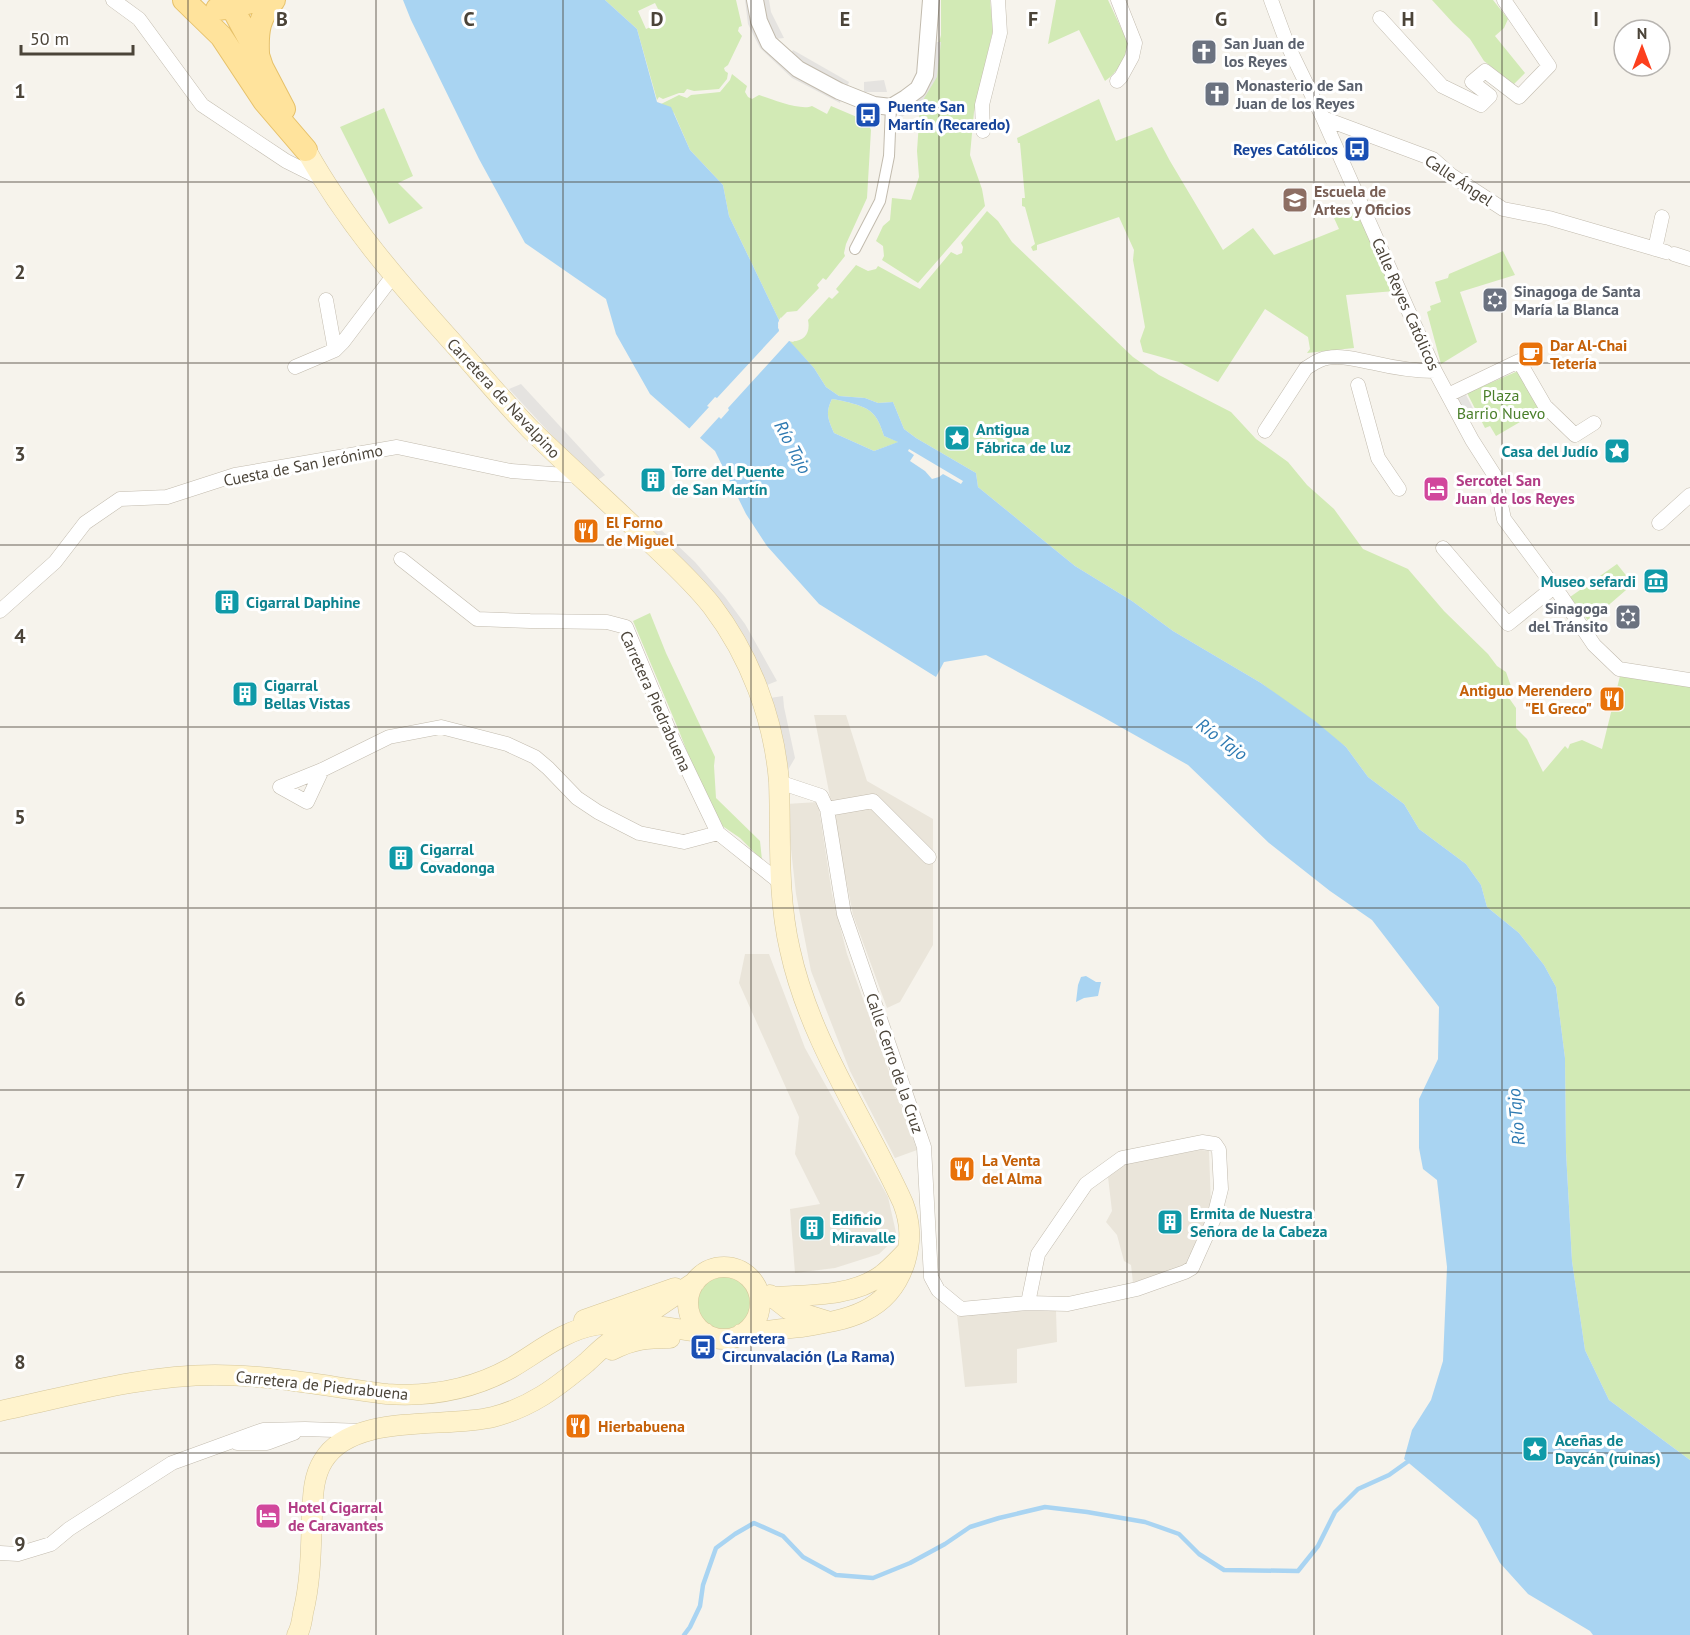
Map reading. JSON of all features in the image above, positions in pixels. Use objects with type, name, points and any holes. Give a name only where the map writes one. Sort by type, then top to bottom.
[{"type":"main road","points":[[184,0],[221,36],[264,101],[306,150]]},
{"type":"main road","points":[[201,0],[215,10],[232,2],[258,0]]},
{"type":"main road","points":[[258,55],[259,26],[274,0]]},
{"type":"main road","points":[[221,36],[232,2]]},
{"type":"main road","points":[[232,2],[262,67],[306,150]]},
{"type":"main road","name":"Carretera de Navalpino","points":[[306,150],[322,179],[393,276],[528,427],[687,578],[712,606],[731,633],[748,667],[768,717],[778,762],[779,782]]},
{"type":"main road","points":[[779,782],[782,884],[790,951],[809,1013],[847,1094],[899,1194],[910,1231],[908,1250],[900,1276],[881,1300],[856,1316],[833,1322]]},
{"type":"main road","points":[[773,1297],[842,1292],[867,1284],[882,1275],[908,1250]]},
{"type":"main road","name":"Carretera de Piedrabuena","points":[[0,1411],[141,1380],[174,1377],[258,1376],[408,1395],[427,1394],[468,1386],[509,1369],[563,1336],[580,1322],[695,1282],[711,1269],[732,1268],[742,1272],[756,1287],[788,1309],[833,1322]]},
{"type":"main road","points":[[297,1635],[309,1582],[316,1475],[323,1460],[335,1446],[365,1431],[472,1420],[523,1407],[553,1390],[608,1343],[695,1282]]},
{"type":"main road","points":[[588,1362],[634,1340],[694,1339],[705,1333],[696,1326],[690,1315],[688,1304],[695,1282]]},
{"type":"main road","points":[[741,1334],[750,1328],[756,1319],[759,1308],[756,1287]]},
{"type":"main road","name":"Carretera de Piedrabuena","points":[[563,1336],[596,1325],[634,1324],[705,1333],[723,1339],[741,1334],[833,1322]]},
{"type":"street","points":[[113,0],[139,19],[202,105],[285,161],[322,179]]},
{"type":"street","points":[[755,0],[759,21],[769,43],[798,69],[839,91],[874,105],[891,107],[918,89],[925,75],[931,0]]},
{"type":"street","points":[[983,131],[982,105],[1000,33],[998,0]]},
{"type":"street","points":[[1117,81],[1132,57],[1135,43],[1118,0]]},
{"type":"street","name":"Calle Reyes Católicos","points":[[1271,0],[1288,46],[1323,118],[1435,370],[1472,440],[1495,476],[1504,519],[1594,645],[1619,669],[1690,680]]},
{"type":"street","points":[[1380,18],[1443,86],[1482,105],[1490,96],[1472,82],[1485,71],[1519,97],[1549,66],[1504,0]]},
{"type":"street","points":[[855,249],[880,201],[889,156],[891,107]]},
{"type":"street","name":"Calle Ángel","points":[[1323,118],[1433,159],[1451,175],[1503,209],[1552,213],[1690,259]]},
{"type":"street","points":[[1662,217],[1665,252]]},
{"type":"street","points":[[295,367],[335,350],[393,276]]},
{"type":"street","points":[[326,300],[335,350]]},
{"type":"street","points":[[1265,431],[1306,368],[1326,358],[1347,358],[1418,371],[1435,370]]},
{"type":"street","points":[[1448,395],[1519,361],[1545,406],[1575,435],[1594,423]]},
{"type":"street","points":[[1358,385],[1378,458],[1399,489]]},
{"type":"street","name":"Cuesta de San Jerónimo","points":[[0,611],[56,562],[85,523],[120,499],[167,497],[236,475],[397,447],[512,471],[579,476]]},
{"type":"street","points":[[1659,524],[1690,495]]},
{"type":"street","points":[[1443,548],[1508,624],[1557,592]]},
{"type":"street","name":"Carretera Piedrabuena","points":[[401,558],[477,619],[606,622],[626,627],[671,735],[718,833],[782,884]]},
{"type":"street","points":[[322,770],[389,737],[441,727],[507,744],[535,757],[577,798],[598,812],[639,833],[684,842],[718,833]]},
{"type":"street","points":[[779,782],[821,796],[827,809],[873,801],[929,857]]},
{"type":"street","name":"Calle Cerro de la Cruz","points":[[827,809],[844,914],[924,1147],[931,1276],[938,1290],[961,1309],[1028,1303]]},
{"type":"street","points":[[1202,1142],[1215,1144],[1219,1150],[1221,1189],[1213,1221],[1192,1268],[1125,1292],[1068,1304],[1028,1303],[1038,1254],[1086,1184],[1122,1158],[1202,1142]]},
{"type":"street","points":[[899,1194],[926,1188]]},
{"type":"street","points":[[0,1553],[18,1554],[51,1544],[69,1529],[172,1464],[228,1443],[267,1443],[305,1429],[365,1431]]},
{"type":"shaded area","points":[[745,0],[748,0],[752,22],[841,100],[840,103],[792,78],[760,48],[748,24]]},
{"type":"shaded area","points":[[763,0],[769,0],[771,12],[784,38],[775,39],[766,18]]},
{"type":"shaded area","points":[[935,42],[941,42],[937,77],[920,105],[900,118],[898,114],[921,96],[933,77]]},
{"type":"shaded area","points":[[793,50],[849,82],[847,87],[802,62],[791,53]]},
{"type":"shaded area","points":[[884,80],[887,92],[864,92],[864,82]]},
{"type":"shaded area","points":[[521,384],[605,475],[595,482],[509,389]]},
{"type":"shaded area","points":[[1465,393],[1478,418],[1470,422],[1457,397]]},
{"type":"shaded area","points":[[639,519],[655,524],[695,562],[725,597],[745,624],[777,681],[767,685],[745,640],[703,582]]},
{"type":"shaded area","points":[[783,696],[795,758],[788,770],[770,698]]},
{"type":"shaded area","points":[[814,715],[846,715],[867,781],[933,819],[933,945],[900,1002],[887,1008],[853,915]]},
{"type":"shaded area","points":[[818,802],[832,894],[847,954],[917,1150],[895,1158],[850,1071],[811,971],[796,894],[786,804]]},
{"type":"shaded area","points":[[745,954],[769,954],[805,1048],[888,1197],[897,1237],[879,1254],[835,1268],[795,1273],[790,1209],[820,1204],[795,1154],[799,1117],[739,983]]},
{"type":"shaded area","points":[[1201,1150],[1209,1151],[1211,1206],[1189,1261],[1184,1265],[1133,1283],[1131,1265],[1124,1261],[1117,1235],[1106,1222],[1112,1211],[1108,1177],[1126,1163]]},
{"type":"shaded area","points":[[1011,1311],[1056,1311],[1057,1342],[1017,1349],[1017,1383],[965,1387],[957,1315]]},
{"type":"green space","points":[[605,0],[736,0],[742,26],[738,31],[742,36],[728,65],[724,68],[728,73],[727,79],[719,89],[694,91],[687,89],[684,93],[663,99],[659,97],[657,100],[637,29]],"holes":[[[655,3],[664,21],[646,29],[638,11]]]},
{"type":"green space","points":[[941,0],[990,0],[993,30],[974,112],[970,155],[982,189],[985,206],[918,283],[882,260],[883,246],[876,241],[883,226],[890,220],[892,198],[911,200],[919,177],[917,151],[920,107],[926,93],[941,35]]},
{"type":"green space","points":[[1056,0],[1108,0],[1129,45],[1114,74],[1105,81],[1079,30],[1048,44]]},
{"type":"green space","points":[[1432,0],[1493,0],[1508,19],[1504,28],[1495,36],[1525,73],[1514,84],[1484,61],[1470,39]]},
{"type":"green space","points":[[732,74],[747,86],[745,92],[752,99],[759,95],[794,106],[812,106],[827,114],[831,106],[864,120],[871,130],[867,198],[846,244],[845,256],[826,280],[823,278],[817,285],[819,288],[797,311],[787,312],[779,320],[729,216],[723,185],[690,150],[674,113],[661,104],[679,95],[687,98],[691,95],[720,92]]},
{"type":"green space","points":[[1099,99],[1116,141],[1152,127],[1223,250],[1253,228],[1274,255],[1339,229],[1334,218],[1357,206],[1395,291],[1346,295],[1354,348],[1307,353],[1310,349],[1308,337],[1265,309],[1218,382],[1179,362],[1143,352],[1140,341],[1145,327],[1133,260],[1134,250],[1119,217],[1037,245],[1037,250],[1033,251],[1031,247],[1035,244],[1025,207],[1022,206],[1022,198],[1025,198],[1020,143],[1017,138]]},
{"type":"green space","points":[[384,108],[413,176],[398,183],[423,208],[389,224],[340,127]]},
{"type":"green space","points":[[987,211],[998,221],[1012,242],[1133,357],[1159,375],[1231,412],[1256,439],[1288,462],[1307,485],[1334,509],[1363,549],[1408,569],[1444,611],[1488,654],[1497,666],[1506,672],[1513,692],[1509,698],[1516,708],[1516,728],[1527,739],[1543,772],[1565,746],[1568,749],[1570,744],[1582,740],[1602,749],[1620,676],[1690,686],[1690,1460],[1609,1400],[1585,1350],[1572,1261],[1566,1152],[1565,1058],[1556,987],[1544,965],[1519,933],[1487,907],[1481,885],[1466,864],[1419,829],[1404,804],[1368,777],[1346,747],[1261,683],[1173,631],[1132,601],[1075,566],[978,487],[976,473],[904,429],[893,402],[878,403],[865,398],[839,396],[826,387],[814,368],[789,341],[798,341],[805,336],[809,325],[808,320],[829,297],[832,299],[839,292],[836,289],[856,265],[868,271],[878,266],[920,289],[951,252],[957,255],[962,253],[961,243]]},
{"type":"green space","points":[[1503,251],[1515,275],[1460,292],[1477,342],[1441,364],[1427,312],[1431,310],[1430,306],[1441,302],[1435,282]]},
{"type":"green space","name":"Plaza Barrio Nuevo","points":[[1518,371],[1542,409],[1496,436],[1490,426],[1485,428],[1467,393]]},
{"type":"green space","points":[[832,399],[867,409],[877,419],[884,436],[899,442],[874,451],[834,433],[828,416]]},
{"type":"green space","name":"Sinagoga del Tránsito","points":[[1617,564],[1633,584],[1589,622],[1570,597]]},
{"type":"green space","points":[[650,613],[666,653],[715,757],[716,798],[760,841],[762,860],[740,838],[721,825],[705,798],[633,621]]},
{"type":"green space","points":[[725,1275],[736,1277],[745,1283],[751,1292],[753,1303],[751,1314],[745,1323],[736,1329],[725,1331],[714,1329],[705,1323],[699,1314],[697,1303],[699,1292],[705,1283],[714,1277]]},
{"type":"water","name":"Río Tajo","points":[[403,0],[605,0],[637,29],[657,102],[671,107],[690,150],[723,185],[729,216],[779,320],[778,328],[814,368],[826,387],[839,396],[865,398],[878,403],[893,402],[904,429],[976,473],[978,487],[1075,566],[1132,601],[1173,631],[1261,683],[1315,721],[1346,747],[1368,777],[1404,804],[1419,829],[1466,864],[1481,885],[1487,907],[1519,933],[1544,965],[1556,987],[1565,1058],[1566,1152],[1572,1261],[1585,1350],[1609,1400],[1690,1460],[1690,1635],[1593,1635],[1528,1594],[1500,1563],[1477,1520],[1404,1459],[1412,1430],[1431,1400],[1443,1361],[1447,1267],[1437,1180],[1423,1169],[1419,1148],[1419,1099],[1438,1059],[1439,1007],[1372,920],[1330,891],[1269,843],[1188,765],[986,655],[944,662],[936,677],[819,604],[767,546],[746,514],[715,451],[650,394],[616,334],[606,299],[525,243],[479,159]],"holes":[[[832,399],[867,409],[877,419],[884,436],[898,442],[874,451],[834,433],[828,416]],[[909,449],[963,481],[961,484],[943,474],[932,479],[910,461],[914,455],[908,451]]]},
{"type":"water","points":[[1086,976],[1096,982],[1101,982],[1098,996],[1076,1002],[1081,977]]},
{"type":"pier","points":[[781,317],[782,329],[794,342],[789,341],[728,408],[729,410],[721,419],[719,417],[698,440],[687,431],[715,397],[717,398],[779,331],[778,323]]},
{"type":"waterway","points":[[684,1635],[700,1606],[703,1585],[716,1548],[754,1523],[783,1536],[803,1557],[836,1575],[873,1578],[910,1563],[970,1527],[1045,1507],[1145,1522],[1179,1534],[1199,1554],[1224,1570],[1298,1571],[1318,1546],[1335,1512],[1358,1489],[1389,1475],[1410,1460]]},
{"type":"place","name":"San Juan de los Reyes","points":[[1204,52]]},
{"type":"place","name":"Monasterio de San Juan de los Reyes","points":[[1217,94]]},
{"type":"place","name":"Puente San Martín (Recaredo)","points":[[868,115]]},
{"type":"place","name":"Reyes Católicos","points":[[1357,149]]},
{"type":"place","name":"Escuela de Artes y Oficios","points":[[1295,200]]},
{"type":"place","name":"Sinagoga de Santa María la Blanca","points":[[1495,300]]},
{"type":"place","name":"Dar Al-Chai Tetería","points":[[1531,354]]},
{"type":"place","name":"Antigua Fábrica de luz","points":[[957,438]]},
{"type":"place","name":"Casa del Judío","points":[[1617,451]]},
{"type":"place","name":"Torre del Puente de San Martín","points":[[653,480]]},
{"type":"place","name":"Sercotel San Juan de los Reyes","points":[[1436,489]]},
{"type":"place","name":"El Forno de Miguel","points":[[586,531]]},
{"type":"place","name":"Museo sefardi","points":[[1656,581]]},
{"type":"place","name":"Cigarral Daphine","points":[[227,602]]},
{"type":"place","name":"Sinagoga del Tránsito","points":[[1628,617]]},
{"type":"place","name":"Cigarral Bellas Vistas","points":[[245,694]]},
{"type":"place","name":"Antiguo Merendero \"El Greco\"","points":[[1612,699]]},
{"type":"place","name":"Cigarral Covadonga","points":[[401,858]]},
{"type":"place","name":"La Venta del Alma","points":[[962,1169]]},
{"type":"place","name":"Ermita de Nuestra Señora de la Cabeza","points":[[1170,1222]]},
{"type":"place","name":"Edificio Miravalle","points":[[812,1228]]},
{"type":"place","name":"Carretera Circunvalación (La Rama)","points":[[703,1347]]},
{"type":"place","name":"Hierbabuena","points":[[578,1426]]},
{"type":"place","name":"Aceñas de Daycán (ruinas)","points":[[1535,1449]]},
{"type":"place","name":"Hotel Cigarral de Caravantes","points":[[268,1516]]}]
